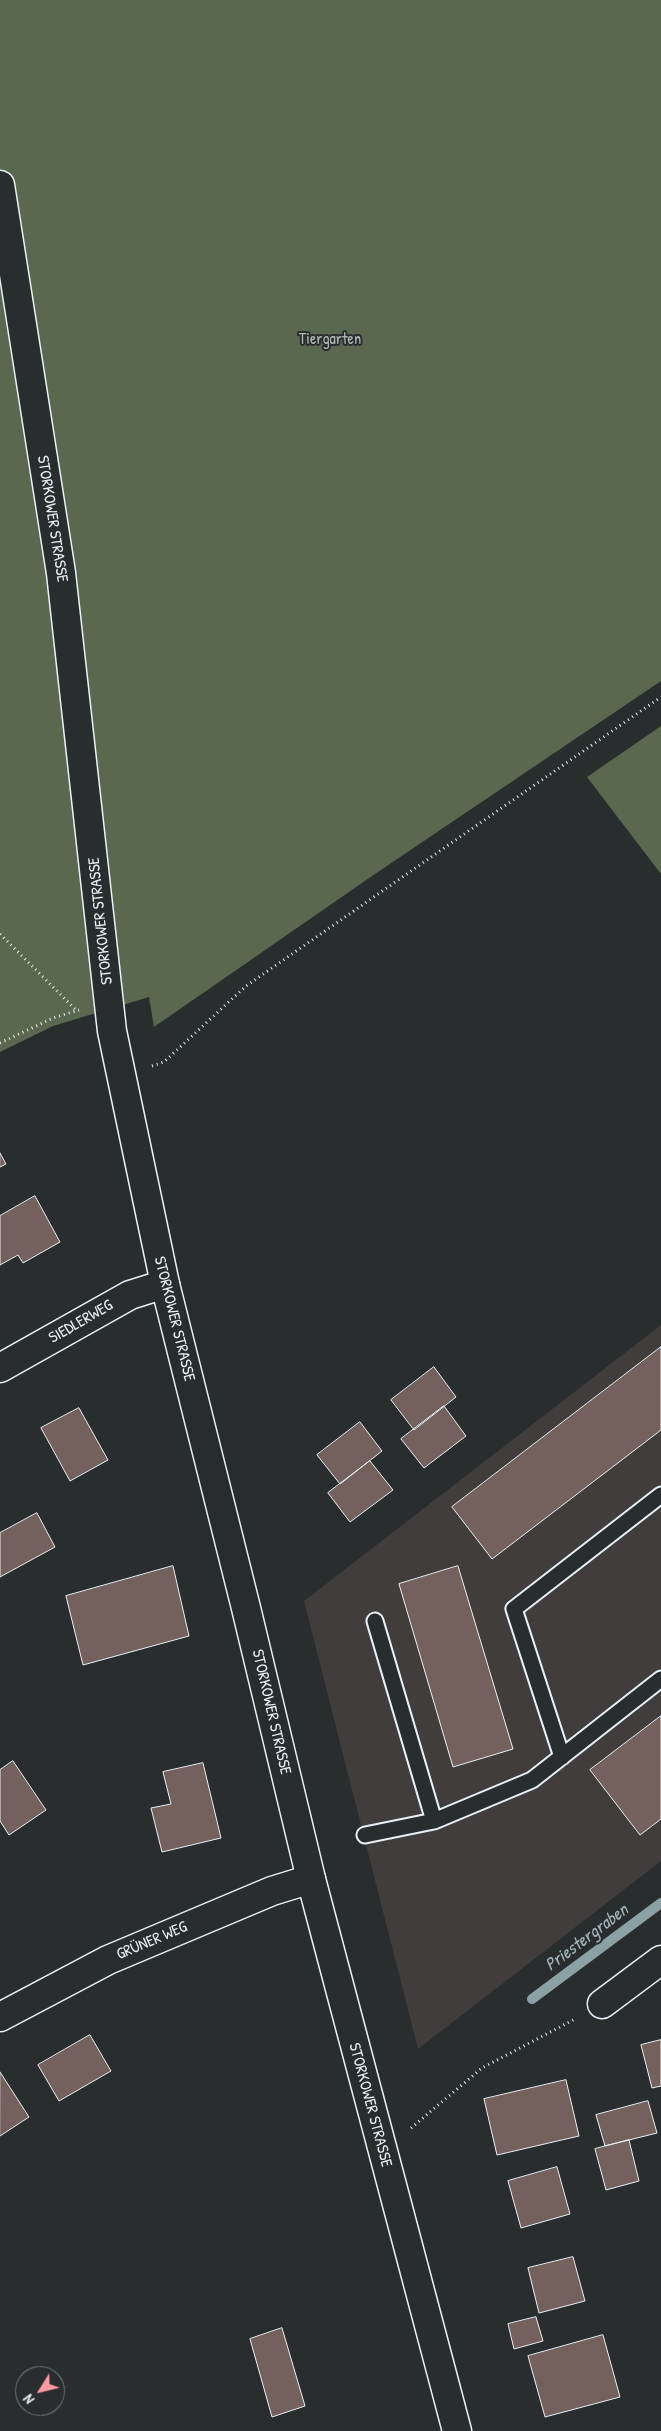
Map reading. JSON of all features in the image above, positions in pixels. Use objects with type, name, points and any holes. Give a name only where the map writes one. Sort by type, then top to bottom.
[{"type":"main road","name":"STORKOWER STRASSE","points":[[0,185],[61,573],[109,1005],[120,1078],[165,1284],[246,1608],[310,1879],[457,2431]]},
{"type":"main road","name":"SIEDLERWEG","points":[[0,1368],[130,1294],[165,1284]]},
{"type":"main road","name":"GRÜNER WEG","points":[[0,2017],[108,1960],[254,1898],[310,1879]]},
{"type":"main road","points":[[602,2004],[661,1961]]},
{"type":"lane","points":[[562,1756],[514,1609],[661,1495]]},
{"type":"lane","points":[[375,1621],[434,1821]]},
{"type":"lane","points":[[365,1835],[434,1821],[532,1780],[661,1680]]},
{"type":"path","points":[[120,1078],[164,1062],[246,986],[661,697]]},
{"type":"path","points":[[0,934],[76,1010]]},
{"type":"path","points":[[0,1043],[53,1018],[76,1010],[109,1005]]},
{"type":"path","points":[[382,2152],[482,2068],[602,2004]]},
{"type":"shaded area","points":[[661,1325],[661,1861],[418,2049],[304,1601]]},
{"type":"green space","name":"Tiergarten","points":[[0,0],[661,0],[661,681],[372,876],[154,1027],[149,997],[53,1026],[0,1052]]},
{"type":"green space","points":[[661,726],[661,874],[587,777]]},
{"type":"building","points":[[0,1153],[6,1164],[0,1167]]},
{"type":"building","points":[[35,1196],[60,1242],[23,1263],[18,1255],[0,1265],[0,1216]]},
{"type":"building","points":[[661,1347],[661,1430],[492,1559],[452,1507]]},
{"type":"building","points":[[434,1367],[456,1397],[414,1430],[391,1400]]},
{"type":"building","points":[[444,1406],[466,1436],[424,1468],[401,1439]]},
{"type":"building","points":[[79,1408],[108,1460],[70,1481],[41,1428]]},
{"type":"building","points":[[360,1422],[382,1451],[340,1484],[317,1455]]},
{"type":"building","points":[[370,1461],[393,1490],[350,1522],[328,1493]]},
{"type":"building","points":[[37,1513],[55,1547],[0,1577],[0,1533]]},
{"type":"building","points":[[173,1566],[189,1636],[83,1665],[66,1596]]},
{"type":"building","points":[[458,1566],[513,1749],[453,1767],[399,1584]]},
{"type":"building","points":[[661,1716],[661,1819],[640,1835],[590,1770]]},
{"type":"building","points":[[13,1761],[46,1810],[9,1835],[0,1821],[0,1770]]},
{"type":"building","points":[[203,1763],[221,1838],[162,1852],[151,1808],[171,1804],[163,1772]]},
{"type":"building","points":[[90,2035],[111,2071],[59,2101],[38,2065]]},
{"type":"building","points":[[661,2040],[661,2086],[652,2088],[641,2045]]},
{"type":"building","points":[[0,2072],[29,2117],[0,2136]]},
{"type":"building","points":[[566,2080],[579,2136],[497,2155],[484,2099]]},
{"type":"building","points":[[648,2101],[657,2133],[605,2146],[596,2115]]},
{"type":"building","points":[[629,2140],[639,2181],[606,2190],[595,2149]]},
{"type":"building","points":[[557,2167],[570,2214],[521,2228],[508,2181]]},
{"type":"building","points":[[573,2257],[585,2301],[539,2313],[528,2268]]},
{"type":"building","points":[[536,2317],[543,2341],[514,2349],[508,2324]]},
{"type":"building","points":[[282,2328],[305,2406],[272,2417],[250,2339]]},
{"type":"building","points":[[603,2335],[620,2397],[545,2417],[528,2356]]},
{"type":"waterway","name":"Priestergraben","points":[[532,1999],[661,1903]]}]
